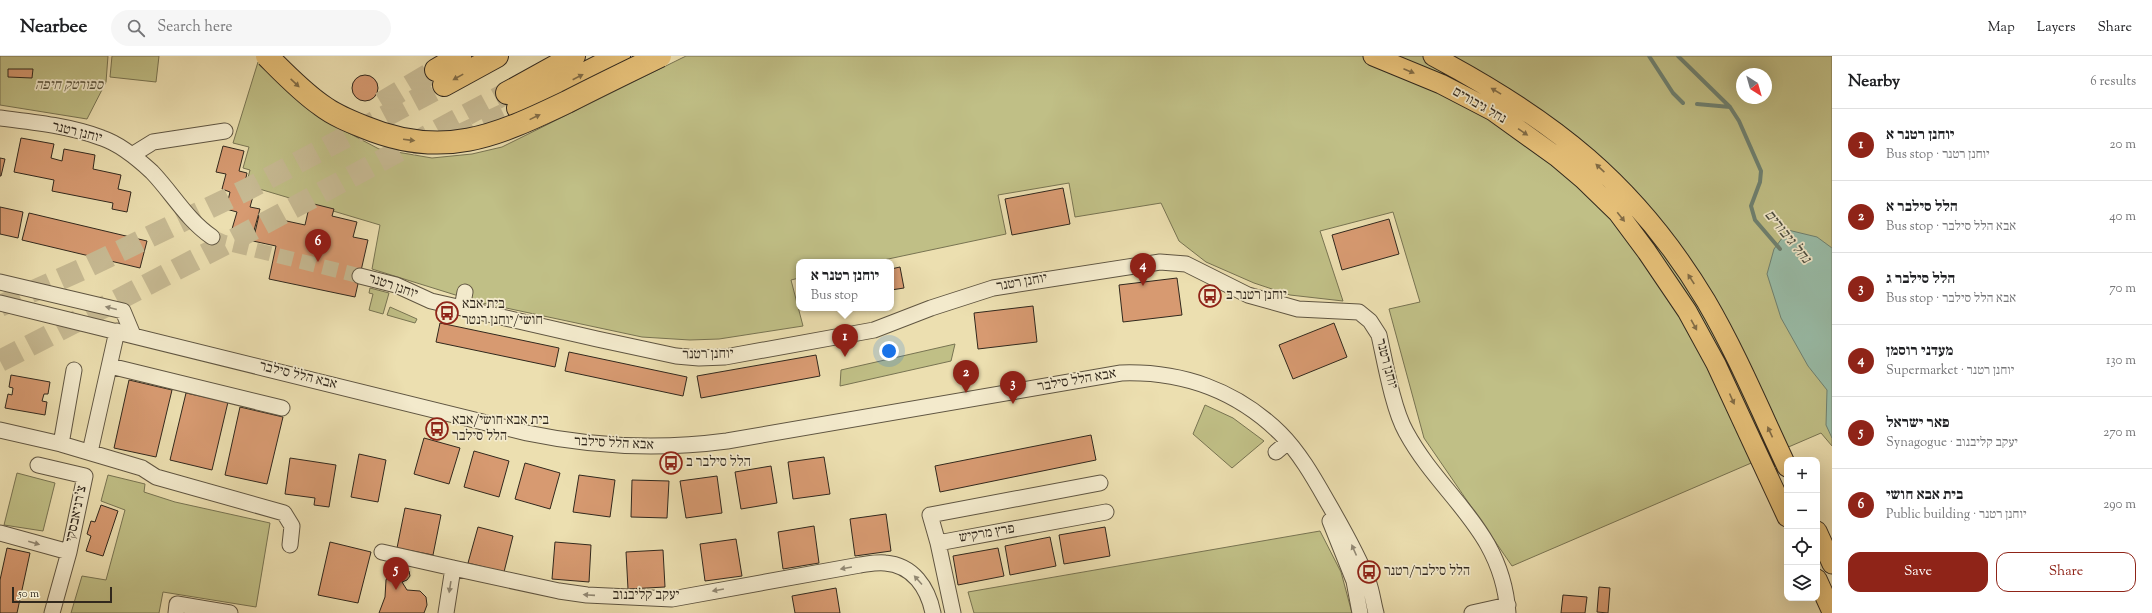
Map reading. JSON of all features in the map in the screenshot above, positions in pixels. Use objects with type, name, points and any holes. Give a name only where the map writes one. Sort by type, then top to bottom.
[{"type":"highway","points":[[267,56],[322,106],[343,118],[399,139],[435,143],[487,137],[515,127],[660,56]]},
{"type":"highway","points":[[460,56],[440,78],[497,56]]},
{"type":"highway","points":[[574,56],[513,101],[619,56]]},
{"type":"main road","name":"נחל גיבורים","points":[[1373,56],[1441,84],[1493,111],[1557,157],[1583,179],[1618,213],[1648,252],[1687,311],[1712,357],[1784,512]]},
{"type":"main road","name":"נחל גיבורים","points":[[1433,56],[1477,80],[1526,110],[1590,158],[1642,210],[1678,258],[1706,302],[1731,349],[1784,461]]},
{"type":"main road","points":[[1820,538],[1832,564]]},
{"type":"main road","points":[[1820,586],[1832,612]]},
{"type":"street","name":"יוחנן רטנר","points":[[0,118],[65,128],[103,138],[132,155],[167,189],[191,220],[212,237]]},
{"type":"street","points":[[132,155],[153,142],[225,131]]},
{"type":"street","name":"יוחנן רטנר","points":[[360,276],[396,285],[430,300],[676,356],[725,357],[874,330],[931,308],[993,288],[1160,262],[1186,264],[1248,295],[1298,309],[1358,312],[1370,322],[1379,335],[1405,430],[1417,450],[1489,544],[1498,564],[1508,609]]},
{"type":"street","points":[[0,282],[123,311],[133,335]]},
{"type":"street","points":[[462,308],[465,292]]},
{"type":"street","name":"אבא הלל סילבר","points":[[0,303],[520,431],[570,442],[602,445],[674,446],[727,441],[1120,373],[1147,372],[1178,377],[1220,392],[1250,407],[1288,442],[1317,484],[1350,541],[1368,581],[1376,613]]},
{"type":"street","points":[[90,452],[117,331]]},
{"type":"street","points":[[110,366],[282,408]]},
{"type":"street","points":[[61,444],[74,370]]},
{"type":"street","points":[[0,430],[90,452],[142,468],[156,477],[284,513],[292,526],[290,545]]},
{"type":"street","points":[[1276,452],[1288,442]]},
{"type":"street","name":"צ'רניאבסקי","points":[[38,465],[85,476],[68,552],[52,613]]},
{"type":"street","points":[[953,613],[938,543],[930,515],[1100,483]]},
{"type":"street","name":"אבא הלל סילבר","points":[[1317,484],[1354,580],[1360,613]]},
{"type":"street","name":"פרץ מרקיש","points":[[938,543],[1106,512]]},
{"type":"street","name":"צ'רניאבסקי","points":[[0,534],[68,552]]},
{"type":"street","name":"יעקב קליבנוב","points":[[382,552],[559,591],[587,595],[672,599],[852,567],[885,563],[905,568],[919,580],[930,600],[933,613]]},
{"type":"street","points":[[446,613],[453,568]]},
{"type":"street","points":[[176,613],[177,604],[230,613]]},
{"type":"street","points":[[1472,613],[1508,609]]},
{"type":"green space","name":"ספורטק חיפה","points":[[0,56],[108,56],[106,82],[87,119],[0,105]]},
{"type":"green space","points":[[112,56],[159,56],[156,82],[110,77]]},
{"type":"green space","points":[[686,56],[1832,56],[1832,446],[1821,433],[1512,566],[1424,438],[1389,309],[1420,302],[1393,212],[1320,231],[1343,301],[1290,295],[1254,283],[1206,262],[1179,241],[1161,203],[1075,217],[1069,183],[998,195],[1006,234],[888,259],[796,259],[796,279],[791,280],[796,299],[796,311],[799,311],[803,326],[719,339],[690,340],[642,337],[478,302],[372,269],[380,225],[246,185],[250,170],[243,168],[249,147],[233,143],[258,62],[324,120],[379,149],[432,158],[472,154],[502,147]]},
{"type":"green space","points":[[370,288],[389,293],[383,314],[369,310],[373,294],[369,293]]},
{"type":"green space","points":[[390,307],[417,319],[415,323],[387,315]]},
{"type":"green space","points":[[955,344],[951,361],[840,386],[841,370]]},
{"type":"green space","points":[[1205,405],[1233,418],[1264,441],[1232,468],[1193,434]]},
{"type":"green space","points":[[17,473],[55,483],[43,531],[4,525]]},
{"type":"green space","points":[[108,475],[145,484],[144,492],[175,502],[270,523],[256,607],[163,592],[159,613],[71,613],[82,576],[106,580],[125,510],[101,501]]},
{"type":"green space","points":[[1320,531],[1341,572],[1352,613],[974,613],[968,592]]},
{"type":"water","points":[[1788,230],[1817,237],[1832,248],[1832,438],[1826,425],[1827,390],[1808,366],[1781,318],[1767,274],[1774,249]]},
{"type":"building","points":[[8,69],[33,69],[32,78],[8,77]]},
{"type":"building","points":[[365,75],[374,79],[378,88],[374,97],[365,101],[356,97],[352,88],[356,79]]},
{"type":"building","points":[[21,138],[54,144],[51,158],[62,161],[64,149],[95,155],[93,169],[121,175],[118,189],[131,192],[127,212],[112,209],[113,203],[52,191],[54,180],[14,172]]},
{"type":"building","points":[[223,146],[244,151],[239,171],[247,173],[244,187],[255,189],[250,207],[260,209],[253,234],[232,229],[237,212],[226,209],[230,192],[222,189],[226,174],[216,172]]},
{"type":"building","points":[[0,158],[5,159],[1,176],[0,176]]},
{"type":"building","points":[[1063,188],[1070,224],[1012,235],[1005,199]]},
{"type":"building","points":[[310,203],[334,209],[332,216],[357,222],[353,237],[368,240],[355,297],[269,279],[276,246],[253,241],[259,215],[305,225]]},
{"type":"building","points":[[0,207],[23,212],[18,238],[0,234]]},
{"type":"building","points":[[29,213],[147,241],[140,268],[22,240]]},
{"type":"building","points":[[1389,219],[1399,254],[1342,270],[1332,235]]},
{"type":"building","points":[[900,267],[904,288],[894,290],[894,268]]},
{"type":"building","points":[[1177,278],[1182,315],[1123,322],[1119,285]]},
{"type":"building","points":[[1033,306],[1037,342],[978,349],[974,313]]},
{"type":"building","points":[[440,323],[559,348],[555,367],[436,342]]},
{"type":"building","points":[[1334,323],[1347,357],[1293,379],[1279,345]]},
{"type":"building","points":[[569,352],[687,377],[683,396],[565,371]]},
{"type":"building","points":[[816,355],[820,376],[701,398],[697,376]]},
{"type":"building","points":[[11,375],[50,382],[48,394],[44,394],[42,401],[47,402],[45,415],[5,408],[8,394],[12,395],[13,388],[9,387]]},
{"type":"building","points":[[129,380],[172,390],[156,457],[114,448]]},
{"type":"building","points":[[186,393],[228,402],[212,470],[170,460]]},
{"type":"building","points":[[240,407],[283,417],[267,484],[225,475]]},
{"type":"building","points":[[1091,435],[1096,460],[940,492],[935,466]]},
{"type":"building","points":[[424,438],[460,448],[449,484],[414,474]]},
{"type":"building","points":[[474,451],[509,461],[499,497],[464,487]]},
{"type":"building","points":[[359,454],[386,460],[378,502],[351,497]]},
{"type":"building","points":[[824,457],[830,494],[793,499],[788,462]]},
{"type":"building","points":[[290,458],[336,465],[329,507],[314,505],[315,498],[285,494]]},
{"type":"building","points":[[525,463],[560,473],[550,509],[515,499]]},
{"type":"building","points":[[771,466],[777,503],[741,509],[735,472]]},
{"type":"building","points":[[579,475],[615,480],[610,517],[573,512]]},
{"type":"building","points":[[717,476],[722,513],[686,518],[680,481]]},
{"type":"building","points":[[632,480],[669,481],[667,518],[631,517]]},
{"type":"building","points":[[101,505],[118,511],[103,556],[86,551],[91,536],[87,534],[91,521],[95,522]]},
{"type":"building","points":[[405,508],[441,515],[433,555],[397,548]]},
{"type":"building","points":[[886,514],[891,551],[855,556],[850,519]]},
{"type":"building","points":[[814,526],[819,563],[783,569],[778,532]]},
{"type":"building","points":[[478,527],[513,536],[504,572],[468,563]]},
{"type":"building","points":[[1105,527],[1110,556],[1064,564],[1059,535]]},
{"type":"building","points":[[1050,537],[1056,566],[1010,575],[1005,546]]},
{"type":"building","points":[[736,539],[742,576],[705,581],[700,544]]},
{"type":"building","points":[[330,542],[371,552],[358,603],[318,595]]},
{"type":"building","points":[[555,542],[591,545],[589,582],[552,579]]},
{"type":"building","points":[[7,548],[30,553],[17,613],[0,613],[0,580]]},
{"type":"building","points":[[998,548],[1004,576],[958,585],[953,556]]},
{"type":"building","points":[[663,550],[665,587],[628,589],[626,552]]},
{"type":"building","points":[[401,567],[409,571],[410,576],[407,580],[402,582],[407,590],[420,591],[426,597],[427,605],[424,613],[379,613],[385,597],[386,580],[389,574]]},
{"type":"building","points":[[1599,587],[1610,588],[1608,613],[1597,612]]},
{"type":"building","points":[[836,588],[840,613],[795,613],[792,596]]},
{"type":"building","points":[[1563,595],[1587,597],[1585,613],[1561,613]]},
{"type":"waterway","points":[[1649,56],[1673,93],[1683,103]]},
{"type":"waterway","name":"נחל גיבורים","points":[[1678,56],[1730,107],[1739,121],[1761,171],[1760,182],[1751,206],[1755,220],[1780,249]]},
{"type":"waterway","points":[[1697,104],[1730,107]]},
{"type":"tunnel","points":[[381,103],[436,70]]},
{"type":"tunnel","points":[[0,306],[83,269],[246,190],[444,85]]},
{"type":"tunnel","points":[[0,361],[235,239],[507,93]]},
{"type":"tunnel","points":[[454,138],[518,108]]},
{"type":"tunnel","points":[[212,237],[223,242],[360,276]]},
{"type":"place","name":"בית אבא חושי","points":[[318,262]]},
{"type":"place","name":"מעדני רוסמן","points":[[1143,286]]},
{"type":"place","name":"יוחנן רטנר ב","points":[[1210,296]]},
{"type":"place","name":"בית אבא חושי/יוחנן רנטר","points":[[447,313]]},
{"type":"place","name":"יוחנן רטנר א","points":[[845,357]]},
{"type":"place","name":"הלל סילבר א","points":[[966,393]]},
{"type":"place","name":"הלל סילבר ג","points":[[1013,404]]},
{"type":"place","name":"בית אבא חושי/אבא הלל סילבר","points":[[437,429]]},
{"type":"place","name":"הלל סילבר ב","points":[[671,463]]},
{"type":"place","name":"הלל סילבר/רטנר","points":[[1369,572]]},
{"type":"place","name":"פאר ישראל","points":[[396,590]]}]
